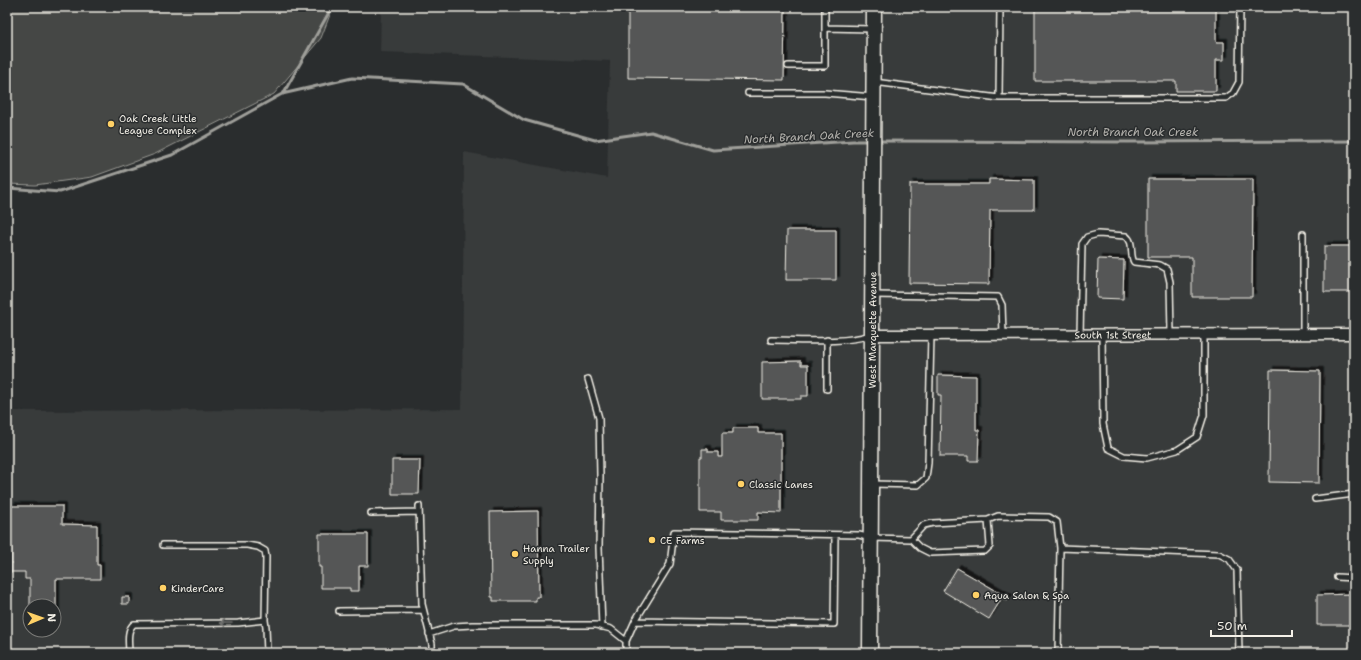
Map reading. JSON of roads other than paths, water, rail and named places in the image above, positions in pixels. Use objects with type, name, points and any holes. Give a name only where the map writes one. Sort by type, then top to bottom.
[{"type":"street","name":"West Marquette Avenue","points":[[870,653],[874,7]]},
{"type":"street","name":"South 1st Street","points":[[872,335],[1354,334]]},
{"type":"lane","points":[[788,66],[825,66],[825,7]]},
{"type":"lane","points":[[999,98],[1000,7]]},
{"type":"lane","points":[[874,82],[999,98],[1226,98],[1233,93],[1239,82],[1240,7]]},
{"type":"lane","points":[[825,28],[874,29]]},
{"type":"lane","points":[[748,93],[825,93],[874,97]]},
{"type":"lane","points":[[1080,334],[1082,244],[1087,237],[1098,234],[1126,236],[1131,242],[1132,259],[1134,262],[1160,265],[1167,269],[1170,277],[1171,334]]},
{"type":"lane","points":[[1303,234],[1303,334]]},
{"type":"lane","points":[[873,295],[998,297],[1002,305],[1003,334]]},
{"type":"lane","points":[[871,484],[918,485],[926,478],[928,463],[931,334]]},
{"type":"lane","points":[[1102,334],[1103,424],[1108,448],[1124,456],[1147,458],[1178,450],[1197,437],[1204,415],[1204,334]]},
{"type":"lane","points":[[771,340],[860,339],[872,335]]},
{"type":"lane","points":[[827,340],[827,389]]},
{"type":"lane","points":[[588,379],[599,418],[599,548],[602,627]]},
{"type":"lane","points":[[1315,499],[1354,494]]},
{"type":"lane","points":[[371,513],[419,509],[422,604],[432,644],[432,653]]},
{"type":"lane","points":[[911,539],[924,525],[933,523],[988,520],[998,516],[1048,517],[1057,522],[1060,548],[1058,653]]},
{"type":"lane","points":[[626,653],[626,641],[635,621],[670,564],[674,532],[859,535],[871,538],[911,539],[920,548],[930,552],[985,551],[990,546],[988,520]]},
{"type":"lane","points":[[635,621],[834,624],[835,535]]},
{"type":"lane","points":[[163,545],[247,545],[258,547],[265,551],[264,620],[266,627],[267,653]]},
{"type":"lane","points":[[1060,548],[1219,554],[1229,559],[1237,570],[1239,653]]},
{"type":"lane","points":[[1337,577],[1354,578]]},
{"type":"lane","points":[[339,611],[423,610]]},
{"type":"lane","points":[[129,653],[129,631],[134,624],[264,620]]},
{"type":"lane","points":[[429,634],[454,626],[472,625],[596,625],[611,629],[626,641]]},
{"type":"waterway","name":"North Branch Oak Creek","points":[[283,94],[332,7]]},
{"type":"waterway","name":"North Branch Oak Creek","points":[[7,188],[60,192],[172,155],[282,94],[352,78],[463,84],[524,120],[595,140],[651,132],[713,150],[870,141]]},
{"type":"waterway","name":"North Branch Oak Creek","points":[[878,141],[1354,141]]},
{"type":"place","name":"Oak Creek Little League Complex","points":[[111,124]]},
{"type":"place","name":"Classic Lanes","points":[[741,484]]},
{"type":"place","name":"CE Farms","points":[[652,540]]},
{"type":"place","name":"Hanna Trailer Supply","points":[[515,554]]},
{"type":"place","name":"KinderCare","points":[[163,588]]},
{"type":"place","name":"Aqua Salon & Spa","points":[[976,595]]}]
